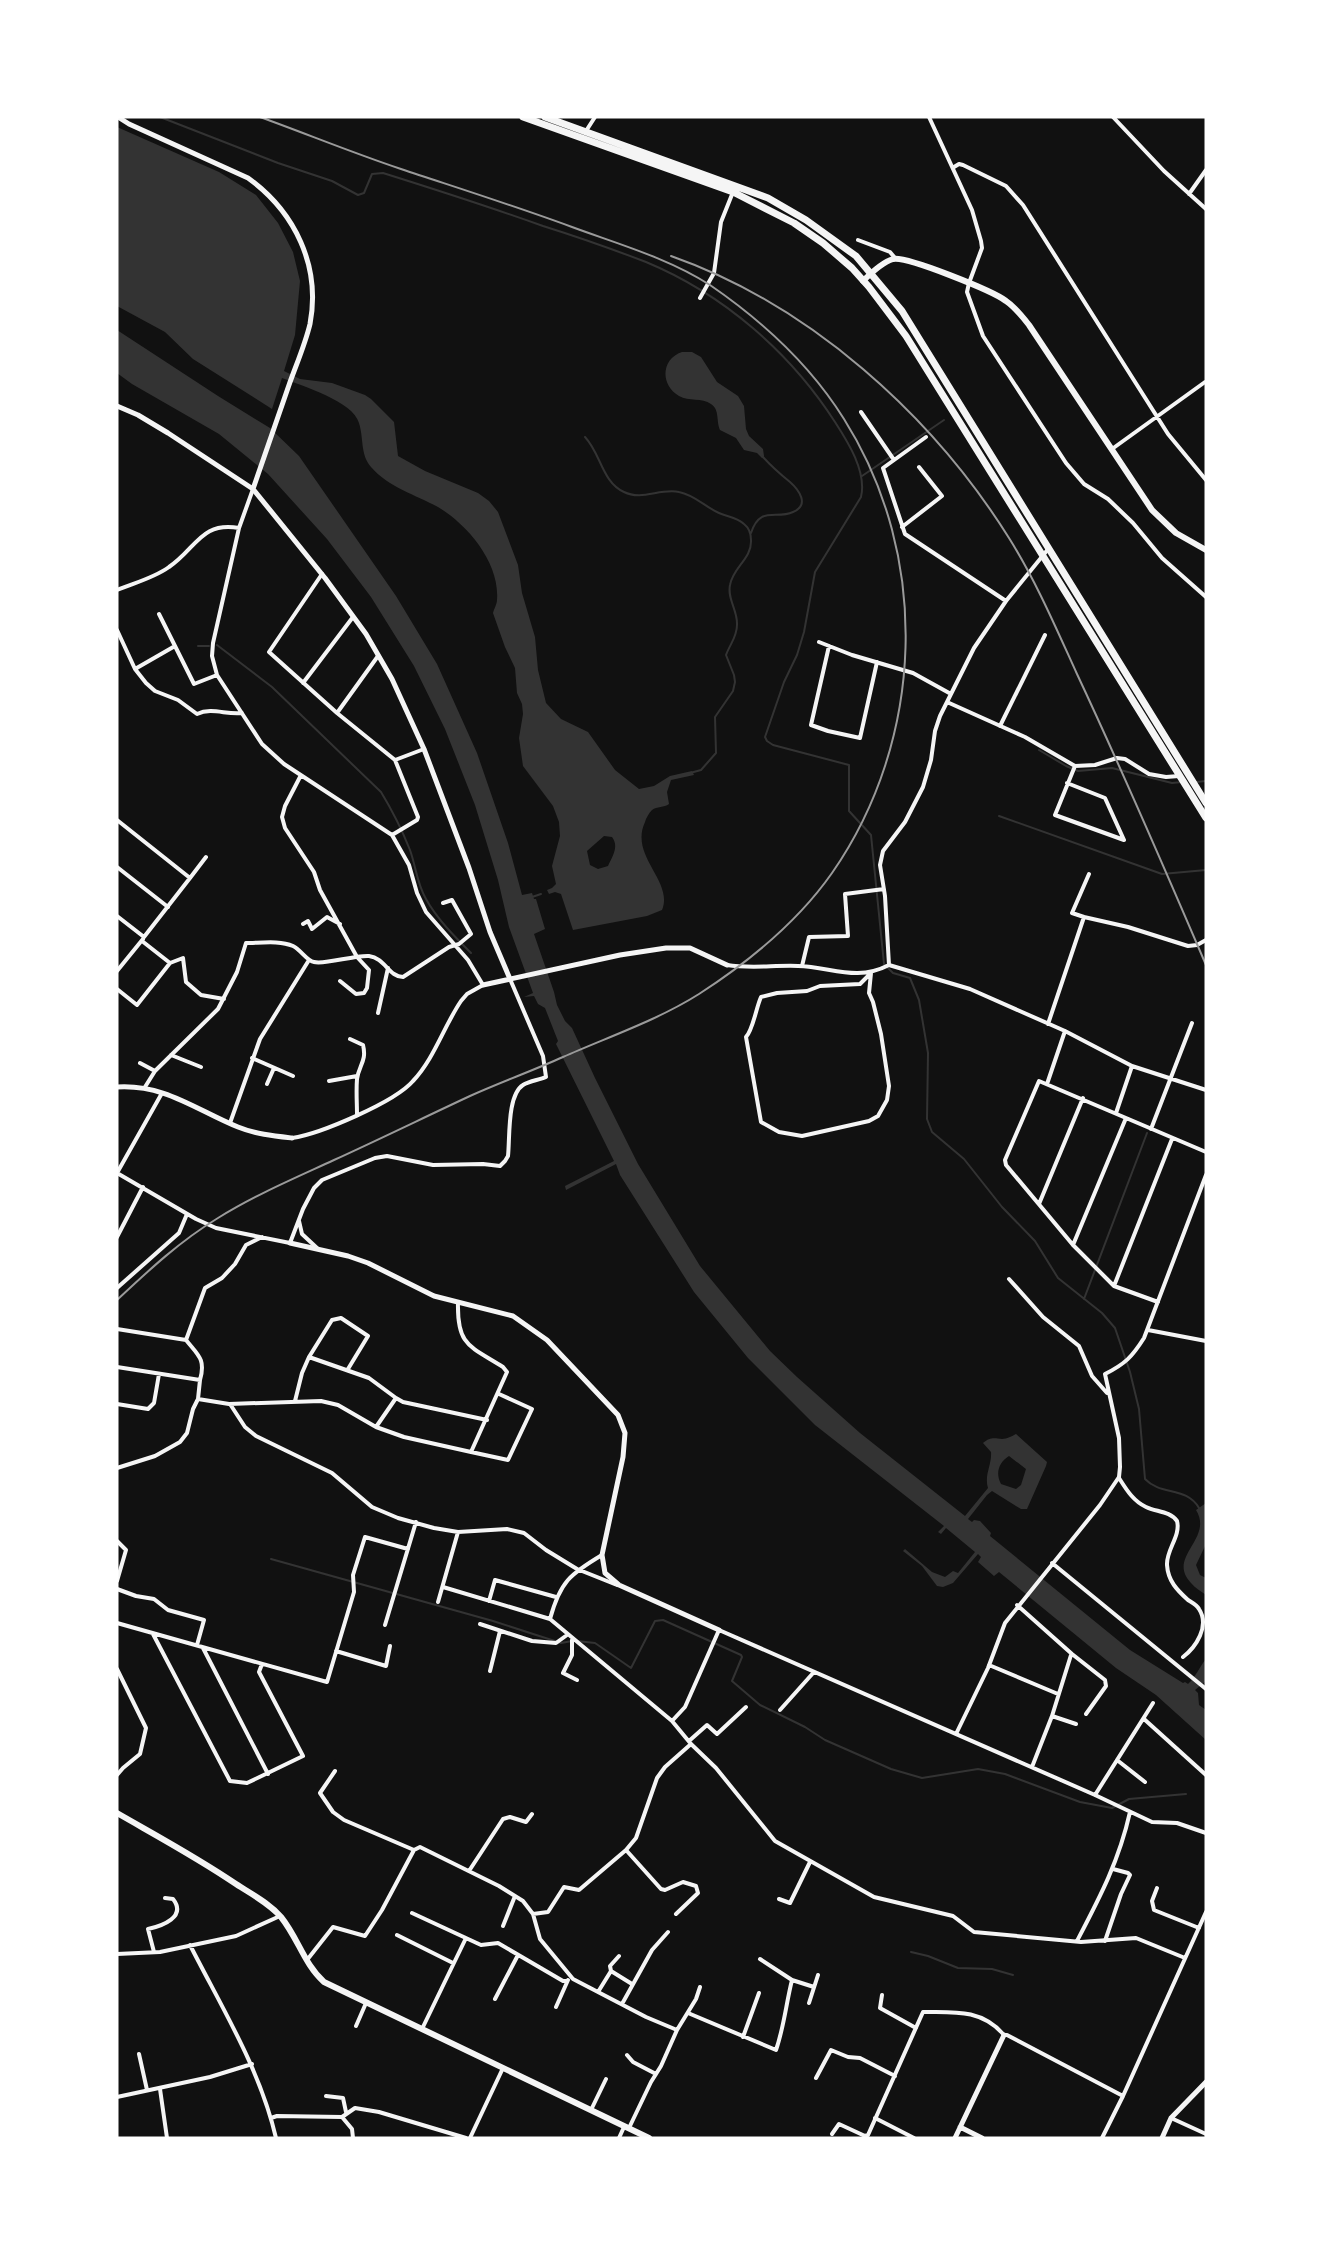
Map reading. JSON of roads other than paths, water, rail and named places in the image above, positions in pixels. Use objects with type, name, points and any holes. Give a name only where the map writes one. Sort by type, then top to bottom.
[{"type":"highway","points":[[523,117],[732,192],[766,207],[806,230],[863,281],[906,336],[1206,818]]},
{"type":"highway","points":[[545,117],[768,198],[834,238],[856,256],[902,311],[1206,803]]},
{"type":"main road","points":[[863,281],[896,258],[914,262],[969,283],[996,295],[1018,311],[1029,324],[1152,510],[1176,533],[1206,550]]},
{"type":"main road","points":[[117,1813],[220,1874],[280,1916],[312,1971],[324,1982],[649,2138]]},
{"type":"street","points":[[118,117],[237,172],[264,189],[294,226],[305,249],[313,295],[307,335],[239,528],[213,643],[212,656],[217,675],[262,744],[285,764],[392,835],[409,865],[417,893],[426,912],[459,944],[483,985]]},
{"type":"street","points":[[586,132],[595,117]]},
{"type":"street","points":[[929,117],[954,167],[972,210],[981,241],[982,248],[967,292],[983,336],[1066,463],[1084,484],[1108,498],[1162,558],[1206,597]]},
{"type":"street","points":[[1113,117],[1206,209]]},
{"type":"street","points":[[954,167],[959,164],[963,165],[1006,186],[1023,205],[1178,448],[1206,480]]},
{"type":"street","points":[[1189,194],[1206,170]]},
{"type":"street","points":[[700,298],[714,273],[721,222],[732,192]]},
{"type":"street","points":[[858,240],[890,252],[896,258]]},
{"type":"street","points":[[1111,450],[1205,382]]},
{"type":"street","points":[[117,406],[148,421],[253,489],[322,574],[353,617],[392,679],[424,748],[469,868],[490,932],[513,978],[543,1056],[546,1077],[523,1084],[516,1091],[512,1104],[509,1149],[505,1161],[496,1166],[433,1165],[387,1156],[375,1158],[322,1180],[314,1188],[290,1243]]},
{"type":"street","points":[[861,412],[894,460]]},
{"type":"street","points":[[926,437],[883,468],[904,534],[1006,601]]},
{"type":"street","points":[[902,527],[942,496],[919,467]]},
{"type":"street","points":[[117,590],[167,569],[204,534],[216,527],[239,528]]},
{"type":"street","points":[[889,965],[881,890],[880,865],[883,851],[905,822],[922,787],[931,760],[935,730],[974,648],[1006,601],[1049,548]]},
{"type":"street","points":[[322,574],[269,652],[337,713],[395,760],[418,817],[417,820],[392,835]]},
{"type":"street","points":[[159,614],[194,684],[217,675]]},
{"type":"street","points":[[303,683],[353,617]]},
{"type":"street","points":[[117,630],[135,669],[155,691],[178,699],[197,714],[204,711],[242,713]]},
{"type":"street","points":[[1000,726],[1045,635]]},
{"type":"street","points":[[819,642],[914,673],[951,694]]},
{"type":"street","points":[[135,669],[175,646]]},
{"type":"street","points":[[829,646],[811,725],[828,731],[860,738],[876,662]]},
{"type":"street","points":[[337,713],[378,656]]},
{"type":"street","points":[[947,702],[1025,737],[1074,768],[1095,765],[1117,758],[1125,759],[1149,774],[1166,777],[1179,776]]},
{"type":"street","points":[[395,760],[424,748]]},
{"type":"street","points":[[1067,783],[1105,798],[1124,840],[1055,815],[1067,783],[1074,768]]},
{"type":"street","points":[[301,775],[285,806],[282,817],[285,828],[314,872],[320,890],[341,924],[357,957],[369,970],[365,992],[356,994],[340,981]]},
{"type":"street","points":[[118,822],[190,878]]},
{"type":"street","points":[[117,972],[206,857]]},
{"type":"street","points":[[117,867],[168,907]]},
{"type":"street","points":[[1089,874],[1072,913],[1128,927],[1188,946],[1197,945],[1206,940]]},
{"type":"street","points":[[802,966],[809,937],[848,936],[845,894],[881,890]]},
{"type":"street","points":[[145,1087],[155,1071],[205,1022],[224,999],[237,972],[246,943],[285,944],[302,952],[309,960],[321,963],[348,957],[375,958],[384,962],[393,974],[404,977],[459,944],[471,934],[452,900],[443,903]]},
{"type":"street","points":[[117,916],[170,963]]},
{"type":"street","points":[[303,924],[308,921],[312,929],[327,917],[341,924]]},
{"type":"street","points":[[1048,1024],[1084,917]]},
{"type":"street","points":[[117,1087],[145,1087],[162,1092],[230,1123],[269,1136],[302,1137],[357,1114],[401,1092],[414,1081],[461,1001],[467,994],[483,985],[666,948],[690,948],[728,965],[748,968],[802,966],[849,974],[873,972],[889,965],[970,989],[1065,1031],[1132,1066],[1206,1090]]},
{"type":"street","points":[[117,989],[137,1005],[170,963],[183,958],[186,982],[201,995],[224,999]]},
{"type":"street","points":[[230,1123],[260,1039],[309,960]]},
{"type":"street","points":[[378,1013],[388,968]]},
{"type":"street","points":[[873,972],[869,993],[881,1034],[889,1086],[887,1100],[878,1116],[869,1121],[802,1136],[779,1132],[761,1122],[746,1036],[751,1031],[760,997],[777,993],[807,991],[820,986],[860,984],[873,972]]},
{"type":"street","points":[[1151,1129],[1192,1023]]},
{"type":"street","points":[[1047,1084],[1065,1031]]},
{"type":"street","points":[[350,1040],[363,1045],[365,1059],[357,1076],[357,1114]]},
{"type":"street","points":[[171,1055],[201,1067]]},
{"type":"street","points":[[252,1058],[293,1077]]},
{"type":"street","points":[[140,1063],[155,1071]]},
{"type":"street","points":[[1116,1113],[1132,1066]]},
{"type":"street","points":[[267,1084],[274,1068]]},
{"type":"street","points":[[329,1081],[357,1076]]},
{"type":"street","points":[[1158,1302],[1114,1286],[1073,1245],[1006,1165],[1005,1160],[1039,1081],[1206,1152]]},
{"type":"street","points":[[162,1092],[117,1173],[187,1214],[216,1228],[318,1249],[368,1263],[434,1296],[501,1312],[521,1321],[547,1340],[618,1415],[625,1433],[623,1457],[602,1555],[605,1573],[619,1585]]},
{"type":"street","points":[[1039,1204],[1083,1098]]},
{"type":"street","points":[[1073,1245],[1126,1118]]},
{"type":"street","points":[[1114,1286],[1172,1139]]},
{"type":"street","points":[[956,1734],[989,1665],[1005,1623],[1017,1605],[1100,1505],[1119,1477],[1119,1438],[1105,1374],[1123,1365],[1134,1354],[1144,1338],[1206,1175]]},
{"type":"street","points":[[117,1236],[142,1187]]},
{"type":"street","points":[[117,1288],[179,1233],[187,1214]]},
{"type":"street","points":[[298,1221],[302,1234],[318,1249]]},
{"type":"street","points":[[186,1340],[205,1288],[222,1278],[235,1264],[246,1245],[262,1237]]},
{"type":"street","points":[[1009,1279],[1043,1317],[1079,1346],[1092,1376],[1110,1396]]},
{"type":"street","points":[[458,1303],[458,1329],[467,1343],[507,1372],[471,1452]]},
{"type":"street","points":[[295,1401],[302,1373],[309,1357],[332,1320],[341,1318],[368,1336],[348,1369]]},
{"type":"street","points":[[117,1329],[186,1340],[201,1358],[204,1367],[198,1399],[190,1416],[187,1433],[175,1446],[154,1456],[117,1468]]},
{"type":"street","points":[[1148,1330],[1206,1341]]},
{"type":"street","points":[[309,1357],[369,1378],[403,1401],[487,1420]]},
{"type":"street","points":[[117,1367],[200,1380]]},
{"type":"street","points":[[117,1404],[148,1409],[154,1403],[159,1374]]},
{"type":"street","points":[[198,1399],[230,1404],[321,1401],[338,1405],[376,1427],[404,1437],[508,1460],[532,1409],[498,1394]]},
{"type":"street","points":[[376,1427],[396,1398]]},
{"type":"street","points":[[230,1404],[245,1427],[256,1436],[333,1473],[372,1507],[398,1518],[458,1532],[507,1529],[524,1533],[577,1569],[619,1585],[1152,1822],[1177,1823],[1206,1833]]},
{"type":"street","points":[[1119,1477],[1134,1500],[1143,1506],[1173,1516],[1177,1521],[1177,1533],[1168,1553],[1169,1575],[1172,1584],[1199,1608],[1202,1620],[1202,1630],[1198,1640],[1192,1650],[1183,1657]]},
{"type":"street","points":[[385,1625],[416,1522]]},
{"type":"street","points":[[438,1602],[458,1532]]},
{"type":"street","points":[[117,1623],[327,1682],[354,1592],[353,1575],[365,1537],[408,1549]]},
{"type":"street","points":[[117,1541],[126,1550],[117,1581]]},
{"type":"street","points":[[550,1619],[556,1597],[577,1569],[602,1555]]},
{"type":"street","points":[[1052,1563],[1206,1689]]},
{"type":"street","points":[[489,1601],[495,1580],[556,1597]]},
{"type":"street","points":[[442,1587],[550,1619],[572,1640],[672,1721],[716,1768],[775,1842],[874,1897],[953,1916],[974,1932],[1077,1941],[1136,1938],[1185,1958]]},
{"type":"street","points":[[117,1589],[136,1596],[154,1599],[168,1610],[204,1620],[197,1646]]},
{"type":"street","points":[[1017,1605],[1105,1680],[1106,1686],[1086,1714]]},
{"type":"street","points":[[480,1624],[532,1641],[556,1643],[567,1635]]},
{"type":"street","points":[[672,1721],[685,1707],[719,1630]]},
{"type":"street","points":[[490,1671],[500,1631]]},
{"type":"street","points":[[153,1633],[230,1781],[247,1783],[303,1756],[259,1672],[262,1664]]},
{"type":"street","points":[[572,1640],[572,1655],[563,1673],[577,1680]]},
{"type":"street","points":[[336,1651],[386,1666],[390,1646]]},
{"type":"street","points":[[203,1647],[268,1774]]},
{"type":"street","points":[[1032,1767],[1052,1716],[1072,1654]]},
{"type":"street","points":[[989,1665],[1058,1694]]},
{"type":"street","points":[[117,1669],[146,1728],[140,1754],[117,1775]]},
{"type":"street","points":[[780,1710],[814,1672]]},
{"type":"street","points":[[1095,1795],[1154,1703]]},
{"type":"street","points":[[533,1914],[548,1912],[564,1887],[579,1890],[626,1850],[636,1838],[657,1778],[665,1767],[707,1725],[717,1734],[746,1707]]},
{"type":"street","points":[[1052,1716],[1076,1724]]},
{"type":"street","points":[[1144,1719],[1206,1775]]},
{"type":"street","points":[[1118,1760],[1145,1782]]},
{"type":"street","points":[[335,1771],[320,1793],[333,1812],[372,1833],[414,1850]]},
{"type":"street","points":[[1077,1941],[1113,1869],[1123,1844],[1130,1812]]},
{"type":"street","points":[[469,1871],[502,1819],[510,1817],[526,1822],[532,1814]]},
{"type":"street","points":[[307,1960],[333,1927],[365,1936],[382,1910],[414,1850],[420,1847],[523,1901],[533,1914],[540,1939],[569,1979],[677,2030]]},
{"type":"street","points":[[626,1850],[661,1889],[665,1890],[683,1882],[696,1886],[698,1893],[676,1914]]},
{"type":"street","points":[[779,1899],[790,1903],[810,1862]]},
{"type":"street","points":[[1105,1941],[1130,1875],[1113,1869]]},
{"type":"street","points":[[1157,1888],[1152,1901],[1154,1910],[1199,1928]]},
{"type":"street","points":[[503,1926],[515,1896]]},
{"type":"street","points":[[154,1952],[148,1929],[162,1926],[172,1920],[177,1912],[177,1904],[173,1899],[165,1898]]},
{"type":"street","points":[[1102,2138],[1124,2096],[1206,1912]]},
{"type":"street","points":[[412,1913],[484,1946],[498,1943],[563,1981],[569,1979]]},
{"type":"street","points":[[117,1954],[154,1952],[236,1936],[280,1916]]},
{"type":"street","points":[[621,2004],[652,1950],[668,1932]]},
{"type":"street","points":[[397,1935],[453,1963]]},
{"type":"street","points":[[422,2029],[466,1938]]},
{"type":"street","points":[[190,1945],[252,2064],[276,2138]]},
{"type":"street","points":[[495,1999],[518,1955]]},
{"type":"street","points":[[598,1992],[611,1971],[610,1966],[619,1956]]},
{"type":"street","points":[[760,1959],[792,1980],[814,1987]]},
{"type":"street","points":[[611,1971],[632,1984]]},
{"type":"street","points":[[809,2003],[818,1975]]},
{"type":"street","points":[[556,2007],[569,1979]]},
{"type":"street","points":[[688,2013],[776,2050],[783,2030],[792,1980]]},
{"type":"street","points":[[619,2138],[656,2074],[700,1987]]},
{"type":"street","points":[[743,2037],[759,1993]]},
{"type":"street","points":[[882,1995],[880,2008],[916,2028]]},
{"type":"street","points":[[356,2026],[366,2003]]},
{"type":"street","points":[[832,2134],[839,2124],[865,2136],[923,2012],[964,2011],[999,2029],[1004,2036]]},
{"type":"street","points":[[1004,2036],[1007,2035],[1124,2096]]},
{"type":"street","points":[[955,2138],[1004,2036]]},
{"type":"street","points":[[816,2078],[831,2050],[848,2057],[860,2058],[895,2076]]},
{"type":"street","points":[[139,2054],[147,2090]]},
{"type":"street","points":[[627,2055],[633,2062],[656,2074]]},
{"type":"street","points":[[117,2097],[210,2077],[252,2064]]},
{"type":"street","points":[[271,2118],[342,2116],[355,2108],[379,2112],[468,2138],[503,2068]]},
{"type":"street","points":[[591,2111],[606,2079]]},
{"type":"street","points":[[1162,2138],[1171,2118],[1206,2082]]},
{"type":"street","points":[[160,2088],[167,2138]]},
{"type":"street","points":[[326,2096],[343,2098],[346,2112]]},
{"type":"street","points":[[342,2116],[352,2129],[354,2138]]},
{"type":"street","points":[[875,2118],[914,2138]]},
{"type":"street","points":[[1171,2118],[1206,2134]]},
{"type":"street","points":[[960,2127],[982,2138]]},
{"type":"waterway","points":[[160,117],[278,163],[332,181],[358,195],[364,193],[372,174],[383,173],[646,262],[674,275],[728,308],[776,349],[817,396],[851,448],[859,468],[861,497],[815,572],[804,632],[765,737],[773,745],[849,765],[849,811],[871,835],[884,964],[893,973],[910,978],[919,1000],[928,1053],[927,1119],[932,1132],[964,1159],[1002,1207],[1035,1241],[1058,1278],[1102,1313],[1115,1328],[1130,1372],[1139,1409],[1145,1479],[1158,1488],[1187,1497],[1199,1508]]},
{"type":"waterway","points":[[862,476],[944,420]]},
{"type":"waterway","points":[[585,437],[595,451],[606,475],[624,492],[638,495],[679,492],[695,498],[719,513],[738,520],[746,526],[750,533],[749,553],[735,573],[729,590],[737,625],[735,637],[726,655],[734,675],[733,691],[715,717],[716,753],[701,770],[690,773]]},
{"type":"waterway","points":[[751,533],[759,519],[764,516],[793,512],[802,502],[793,485],[762,456]]},
{"type":"waterway","points":[[217,645],[272,687],[381,792],[407,843],[426,899],[441,921],[471,953]]},
{"type":"waterway","points":[[198,646],[209,646]]},
{"type":"waterway","points":[[1039,750],[1078,771],[1112,768],[1172,783],[1182,782]]},
{"type":"waterway","points":[[1196,782],[1206,781]]},
{"type":"waterway","points":[[999,816],[1162,874],[1206,870]]},
{"type":"waterway","points":[[532,897],[541,894]]},
{"type":"waterway","points":[[1084,1299],[1147,1133]]},
{"type":"waterway","points":[[271,1559],[493,1621],[561,1643],[572,1641]]},
{"type":"waterway","points":[[577,1641],[595,1643],[631,1668],[655,1621],[663,1620],[741,1655],[732,1681],[760,1705],[805,1727],[825,1740],[891,1769],[922,1778],[978,1769],[1005,1774],[1080,1802],[1112,1808],[1129,1799],[1186,1794]]},
{"type":"waterway","points":[[911,1952],[958,1968],[992,1969],[1013,1975]]},
{"type":"railway","points":[[117,1300],[191,1236],[246,1202],[470,1096],[650,1020],[699,994],[736,968],[788,925],[832,873],[863,821],[885,765],[900,707],[906,648],[903,588],[892,529],[872,473],[844,419],[831,399],[784,345],[748,313],[710,285],[660,259],[383,163],[260,117]]},
{"type":"railway","points":[[671,256],[722,277],[772,303],[819,334],[863,369],[905,408],[943,449],[978,493],[1019,554],[1045,605],[1127,782],[1206,965]]}]
